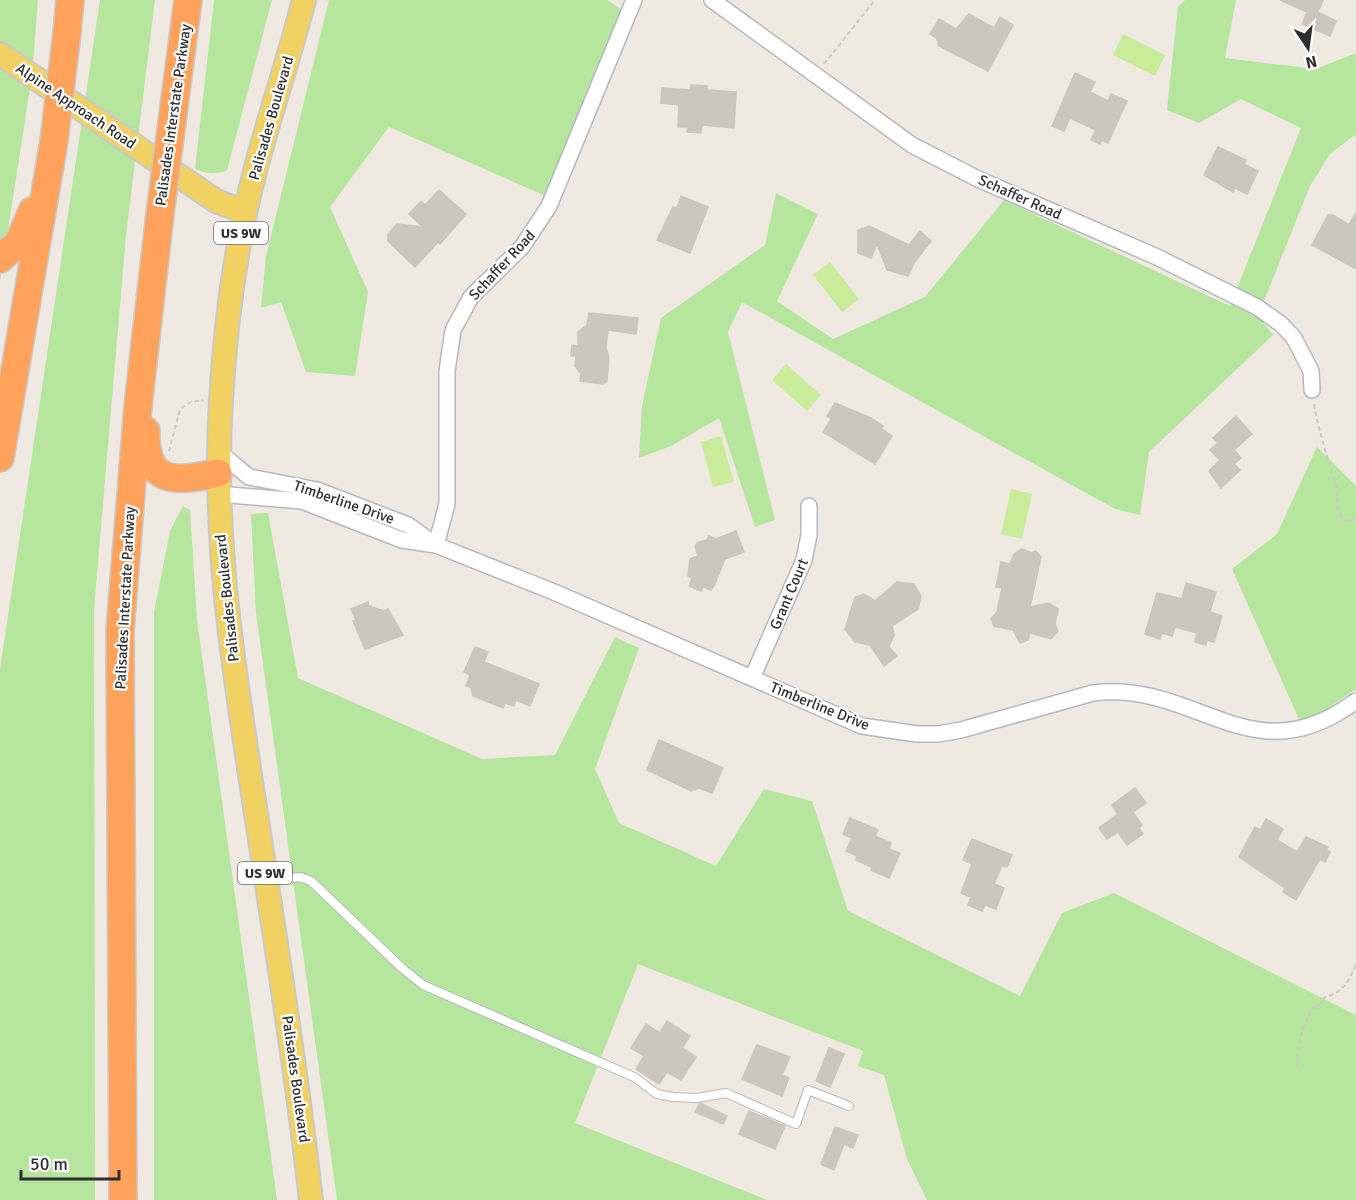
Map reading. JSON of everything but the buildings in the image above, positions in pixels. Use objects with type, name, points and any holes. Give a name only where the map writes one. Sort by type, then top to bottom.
[{"type":"highway","points":[[0,458],[54,141],[70,0]]},
{"type":"highway","name":"Palisades Interstate Parkway","points":[[123,1200],[120,631],[148,311],[190,0]]},
{"type":"highway","points":[[0,259],[15,247],[22,237],[54,141]]},
{"type":"highway","points":[[148,311],[146,442],[149,461],[163,476],[184,480],[218,473]]},
{"type":"main road","name":"Palisades Boulevard","points":[[304,0],[245,212],[230,305],[221,400],[218,473],[231,645],[311,1200]]},
{"type":"main road","name":"Alpine Approach Road","points":[[0,54],[216,201],[245,212]]},
{"type":"street","name":"Schaffer Road","points":[[436,545],[447,504],[447,371],[453,330],[471,297],[522,247],[549,207],[634,0]]},
{"type":"street","name":"Schaffer Road","points":[[712,0],[912,146],[978,179],[1157,257],[1257,307],[1281,324],[1294,338],[1311,370],[1312,390]]},
{"type":"street","name":"Timberline Drive","points":[[218,473],[317,490],[390,526]]},
{"type":"street","name":"Timberline Drive","points":[[218,473],[302,501],[390,526],[408,525],[436,545],[554,592],[862,726],[916,734],[961,730],[1093,693],[1114,691],[1155,696],[1206,716],[1271,732],[1306,729],[1325,722],[1356,701]]},
{"type":"street","name":"Grant Court","points":[[752,678],[804,560],[809,535],[809,507]]},
{"type":"lane","points":[[266,881],[294,877],[311,880],[402,968],[423,985],[634,1077],[657,1094],[697,1098],[726,1093],[796,1124],[808,1090],[849,1106]]},
{"type":"path","points":[[814,75],[875,0]]},
{"type":"path","points":[[1312,390],[1320,440],[1327,454],[1337,489],[1336,507],[1344,520],[1356,519]]},
{"type":"path","points":[[163,476],[180,409],[199,400],[221,400]]},
{"type":"path","points":[[1297,1066],[1302,1024],[1307,1014],[1312,1008],[1318,1007],[1325,997],[1335,995],[1342,990],[1356,963]]},
{"type":"green space","points":[[0,0],[38,0],[32,75],[0,282]]},
{"type":"green space","points":[[100,0],[155,0],[126,235],[94,609],[95,1200],[0,1200],[0,669]]},
{"type":"green space","points":[[214,0],[272,0],[227,170],[219,173],[195,169]]},
{"type":"green space","points":[[329,0],[607,0],[622,10],[548,197],[389,127],[330,207],[368,292],[355,376],[306,372],[281,302],[261,308],[266,256]]},
{"type":"green space","points":[[1185,0],[1236,0],[1225,58],[1316,69],[1356,53],[1356,134],[1330,154],[1310,186],[1258,316],[1273,335],[1149,452],[1140,515],[1115,509],[742,302],[728,332],[775,520],[755,527],[719,418],[671,446],[639,458],[642,406],[661,318],[765,245],[776,193],[818,214],[777,301],[833,339],[925,297],[1004,200],[1230,306],[1301,128],[1241,99],[1199,123],[1167,110],[1178,7]]},
{"type":"green space","points":[[1123,34],[1165,55],[1155,76],[1113,55]]},
{"type":"green space","points":[[830,262],[859,299],[842,312],[813,275]]},
{"type":"green space","points":[[786,364],[821,395],[807,411],[772,380]]},
{"type":"green space","points":[[721,436],[734,482],[713,487],[701,442]]},
{"type":"green space","points":[[1317,447],[1356,486],[1356,689],[1302,726],[1232,569],[1277,534]]},
{"type":"green space","points":[[1011,489],[1032,494],[1022,539],[1001,534]]},
{"type":"green space","points":[[183,506],[190,510],[197,620],[277,1200],[154,1200],[154,612],[170,531]]},
{"type":"green space","points":[[268,513],[298,678],[482,759],[555,755],[615,637],[639,648],[595,769],[619,823],[716,866],[764,789],[812,801],[848,911],[1020,996],[1062,913],[1114,893],[1356,1015],[1356,1200],[927,1200],[907,1159],[884,1075],[858,1066],[863,1051],[638,964],[575,1123],[767,1200],[337,1200],[256,613],[251,514]]}]
